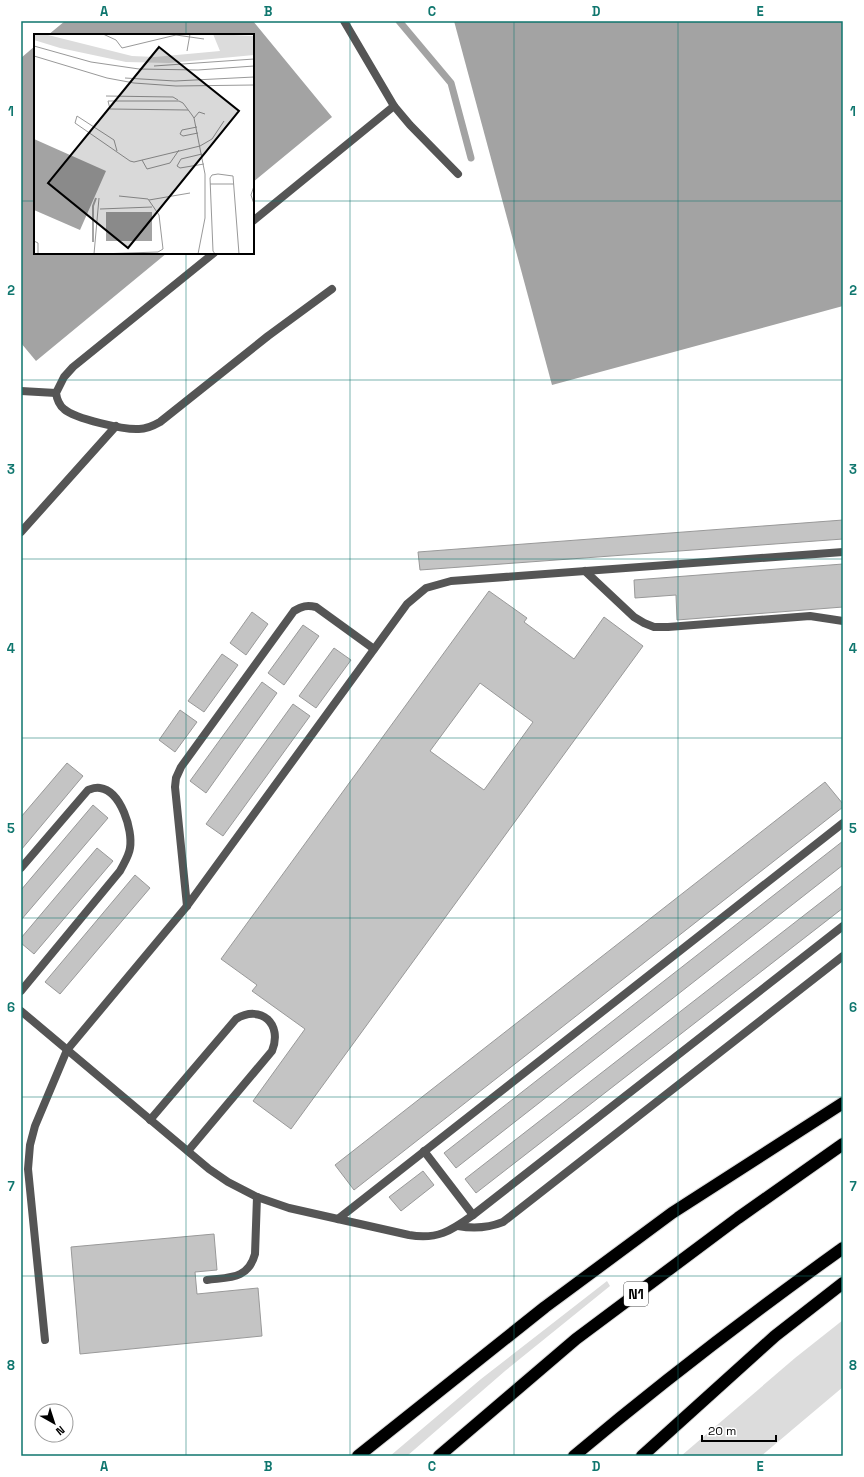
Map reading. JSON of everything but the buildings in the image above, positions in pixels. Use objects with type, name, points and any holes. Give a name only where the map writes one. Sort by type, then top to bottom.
[{"type":"highway","points":[[358,1456],[545,1307],[672,1213],[843,1103]]},
{"type":"highway","name":"N1","points":[[439,1456],[576,1339],[732,1222],[843,1144]]},
{"type":"highway","points":[[574,1456],[638,1402],[788,1287],[843,1248]]},
{"type":"highway","points":[[642,1456],[775,1336],[843,1283]]},
{"type":"lane","points":[[344,21],[394,106],[410,125],[458,174]]},
{"type":"lane","points":[[254,220],[394,106]]},
{"type":"lane","points":[[213,254],[73,367],[64,377],[56,393],[59,404],[69,413],[116,426],[128,429],[150,427],[160,422],[268,336],[332,289]]},
{"type":"lane","points":[[21,391],[56,393]]},
{"type":"lane","points":[[21,532],[116,426]]},
{"type":"lane","points":[[45,1340],[28,1157],[35,1126],[67,1050],[187,906],[407,604],[416,595],[432,586],[451,581],[843,552]]},
{"type":"lane","points":[[585,571],[634,617],[654,627],[810,616],[843,621]]},
{"type":"lane","points":[[187,906],[175,787],[176,778],[182,767],[294,611],[301,607],[316,607],[374,649]]},
{"type":"lane","points":[[21,868],[88,790],[100,788],[106,790],[118,802],[124,811],[130,837],[130,848],[126,860],[115,877],[21,991]]},
{"type":"lane","points":[[338,1219],[843,823]]},
{"type":"lane","points":[[21,1011],[209,1169],[228,1182],[257,1197],[289,1208],[421,1237],[432,1236],[446,1233],[474,1215],[843,926]]},
{"type":"lane","points":[[458,1226],[471,1229],[485,1228],[503,1222],[843,956]]},
{"type":"lane","points":[[150,1120],[236,1019],[244,1015],[252,1014],[260,1015],[268,1019],[276,1034],[276,1043],[272,1050],[188,1151]]},
{"type":"lane","points":[[424,1151],[474,1215]]},
{"type":"lane","points":[[207,1280],[233,1277],[242,1274],[253,1262],[255,1254],[257,1197]]},
{"type":"shaded area","points":[[65,21],[253,21],[332,117],[254,181],[254,34],[49,34]]},
{"type":"shaded area","points":[[454,21],[843,21],[843,306],[552,385]]},
{"type":"shaded area","points":[[34,47],[34,254],[166,254],[36,361],[21,343],[21,58]]},
{"type":"shaded area","points":[[607,1281],[610,1286],[505,1371],[407,1456],[390,1456],[481,1379]]},
{"type":"shaded area","points":[[843,1320],[843,1387],[761,1456],[681,1456],[795,1358]]},
{"type":"waterway","points":[[399,21],[451,83],[471,158]]}]
